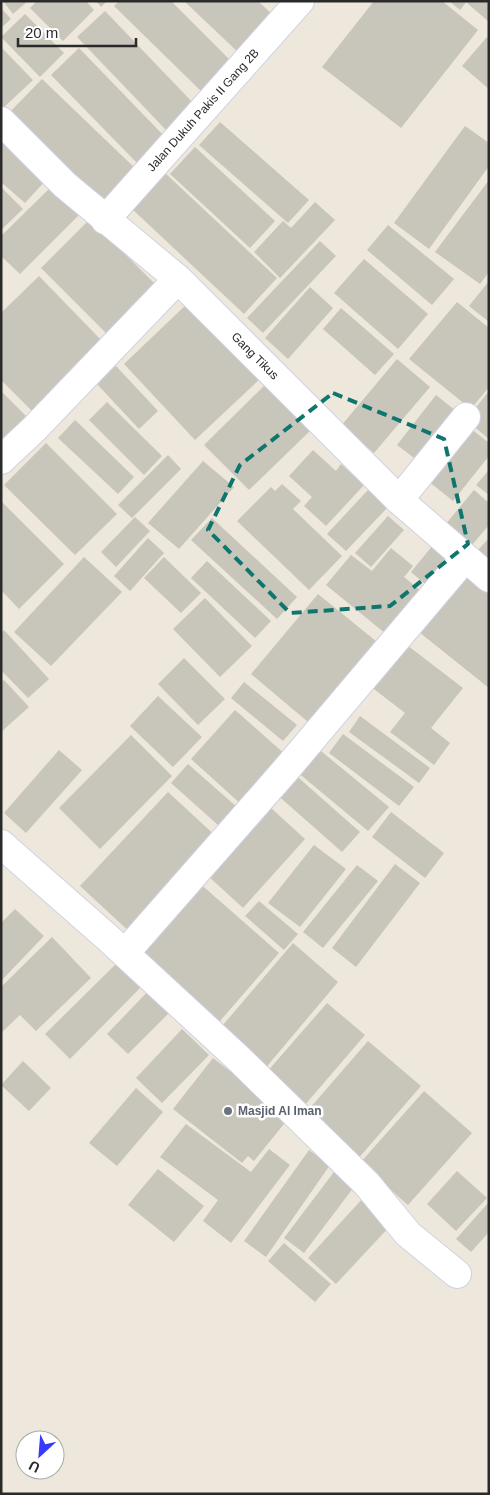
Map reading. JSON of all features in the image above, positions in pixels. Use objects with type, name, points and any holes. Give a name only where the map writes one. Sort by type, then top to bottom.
[{"type":"street","name":"Jalan Dukuh Pakis II Gang 2B","points":[[105,220],[300,1]]},
{"type":"street","name":"Gang Tikus","points":[[1,121],[65,185],[178,280],[399,500],[489,578]]},
{"type":"street","points":[[1,460],[34,429],[178,280]]},
{"type":"street","points":[[399,500],[466,417]]},
{"type":"street","points":[[125,954],[284,772],[465,558]]},
{"type":"street","points":[[1,844],[238,1058],[367,1184],[408,1234],[457,1274]]},
{"type":"highlighted area","points":[[333,393],[444,439],[468,544],[390,606],[290,613],[208,530],[240,465]]},
{"type":"building","points":[[3,1],[28,1],[13,14]]},
{"type":"building","points":[[37,1],[86,1],[94,10],[63,41],[30,8]]},
{"type":"building","points":[[96,1],[107,1],[101,7]]},
{"type":"building","points":[[119,1],[171,1],[233,63],[203,93],[114,6]]},
{"type":"building","points":[[184,1],[258,1],[276,18],[241,55]]},
{"type":"building","points":[[374,1],[442,1],[478,30],[401,128],[322,67]]},
{"type":"building","points":[[449,1],[467,1],[460,10]]},
{"type":"building","points":[[469,1],[489,1],[489,22],[467,3]]},
{"type":"building","points":[[1,8],[11,19],[1,28]]},
{"type":"building","points":[[105,11],[195,105],[167,131],[77,37]]},
{"type":"building","points":[[25,14],[64,53],[40,77],[1,37]]},
{"type":"building","points":[[487,37],[489,39],[489,89],[462,66]]},
{"type":"building","points":[[1,47],[33,80],[1,110]]},
{"type":"building","points":[[79,48],[166,138],[139,165],[51,75]]},
{"type":"building","points":[[42,79],[138,171],[100,209],[4,118]]},
{"type":"building","points":[[220,122],[309,200],[288,223],[199,145]]},
{"type":"building","points":[[465,126],[489,143],[489,166],[429,249],[394,223]]},
{"type":"building","points":[[1,140],[47,179],[25,203],[1,182]]},
{"type":"building","points":[[195,147],[275,221],[250,248],[170,174]]},
{"type":"building","points":[[164,172],[277,278],[244,314],[131,208]]},
{"type":"building","points":[[489,180],[489,272],[480,284],[435,252]]},
{"type":"building","points":[[52,186],[80,214],[20,274],[1,256],[1,236]]},
{"type":"building","points":[[1,187],[23,209],[1,230]]},
{"type":"building","points":[[315,202],[335,220],[280,278],[254,252],[283,221],[291,228]]},
{"type":"building","points":[[90,219],[157,286],[108,335],[41,268]]},
{"type":"building","points":[[388,225],[454,279],[432,305],[367,250]]},
{"type":"building","points":[[320,241],[336,256],[263,333],[247,318]]},
{"type":"building","points":[[364,259],[428,314],[398,349],[334,293]]},
{"type":"building","points":[[39,276],[103,342],[32,411],[1,380],[1,313]]},
{"type":"building","points":[[489,281],[489,322],[469,306]]},
{"type":"building","points":[[310,287],[333,308],[288,359],[265,338]]},
{"type":"building","points":[[190,301],[262,377],[195,440],[124,364]]},
{"type":"building","points":[[457,302],[489,328],[489,387],[471,409],[409,359]]},
{"type":"building","points":[[341,308],[394,354],[375,375],[323,329]]},
{"type":"building","points":[[397,359],[430,387],[374,453],[341,426]]},
{"type":"building","points":[[116,366],[158,411],[139,429],[96,383]]},
{"type":"building","points":[[268,382],[313,428],[249,490],[204,445]]},
{"type":"building","points":[[1,391],[27,417],[3,440],[1,438]]},
{"type":"building","points":[[489,391],[489,439],[466,420]]},
{"type":"building","points":[[436,395],[461,415],[422,464],[397,445]]},
{"type":"building","points":[[107,402],[162,456],[144,475],[89,420]]},
{"type":"building","points":[[75,420],[134,477],[118,494],[58,438]]},
{"type":"building","points":[[465,424],[489,443],[489,456],[453,501],[422,476]]},
{"type":"building","points":[[46,443],[117,514],[75,555],[4,485]]},
{"type":"building","points":[[313,450],[336,471],[341,464],[364,485],[326,526],[304,506],[312,497],[289,476]]},
{"type":"building","points":[[168,455],[181,469],[132,518],[118,505]]},
{"type":"building","points":[[203,461],[234,487],[179,549],[148,523]]},
{"type":"building","points":[[489,470],[489,495],[476,485]]},
{"type":"building","points":[[282,484],[301,501],[293,509],[342,556],[309,590],[237,521],[271,487],[275,491]]},
{"type":"building","points":[[368,490],[388,507],[346,551],[327,534]]},
{"type":"building","points":[[474,490],[489,503],[489,525],[466,552],[440,531]]},
{"type":"building","points":[[1,501],[64,564],[19,609],[1,590]]},
{"type":"building","points":[[388,516],[404,530],[371,567],[355,553]]},
{"type":"building","points":[[135,517],[150,531],[116,567],[101,552]]},
{"type":"building","points":[[212,518],[297,597],[277,619],[191,540]]},
{"type":"building","points":[[148,538],[164,553],[130,591],[114,576]]},
{"type":"building","points":[[489,538],[489,559],[478,550]]},
{"type":"building","points":[[433,545],[454,562],[431,589],[411,572]]},
{"type":"building","points":[[391,548],[413,566],[404,577],[426,595],[391,638],[326,585],[351,555],[372,571]]},
{"type":"building","points":[[84,557],[122,592],[51,666],[14,632]]},
{"type":"building","points":[[164,557],[201,593],[181,613],[144,578]]},
{"type":"building","points":[[207,561],[271,621],[255,638],[191,578]]},
{"type":"building","points":[[461,571],[489,593],[489,688],[414,628]]},
{"type":"building","points":[[318,594],[382,646],[314,727],[251,674]]},
{"type":"building","points":[[205,598],[252,646],[220,677],[173,629]]},
{"type":"building","points":[[4,630],[49,679],[28,698],[1,670],[1,633]]},
{"type":"building","points":[[403,642],[463,688],[431,728],[450,743],[434,765],[390,732],[405,713],[370,686]]},
{"type":"building","points":[[184,658],[225,699],[198,725],[158,684]]},
{"type":"building","points":[[4,680],[29,707],[1,732],[1,682]]},
{"type":"building","points":[[244,682],[297,725],[283,741],[231,698]]},
{"type":"building","points":[[158,696],[202,737],[173,767],[130,726]]},
{"type":"building","points":[[235,710],[287,756],[242,805],[191,759]]},
{"type":"building","points":[[360,716],[430,768],[419,783],[349,732]]},
{"type":"building","points":[[343,734],[414,787],[399,806],[329,753]]},
{"type":"building","points":[[131,735],[172,776],[100,849],[59,808]]},
{"type":"building","points":[[316,747],[389,807],[368,831],[296,771]]},
{"type":"building","points":[[59,750],[82,770],[26,833],[4,813]]},
{"type":"building","points":[[188,764],[246,815],[228,834],[171,783]]},
{"type":"building","points":[[292,772],[360,832],[342,852],[274,792]]},
{"type":"building","points":[[168,792],[220,840],[132,934],[80,886]]},
{"type":"building","points":[[270,807],[305,839],[243,908],[207,875]]},
{"type":"building","points":[[391,812],[444,853],[425,878],[372,837]]},
{"type":"building","points":[[314,845],[346,869],[300,927],[268,903]]},
{"type":"building","points":[[395,864],[420,883],[356,967],[332,948]]},
{"type":"building","points":[[357,865],[378,881],[323,948],[303,932]]},
{"type":"building","points":[[197,881],[279,953],[214,1028],[131,956]]},
{"type":"building","points":[[259,901],[298,934],[284,950],[245,916]]},
{"type":"building","points":[[15,909],[44,936],[1,981],[1,923]]},
{"type":"building","points":[[52,937],[91,978],[36,1031],[20,1015],[1,1033],[1,987]]},
{"type":"building","points":[[293,943],[338,982],[263,1071],[217,1032]]},
{"type":"building","points":[[120,960],[144,984],[70,1059],[45,1034]]},
{"type":"building","points":[[153,986],[175,1007],[128,1054],[107,1034]]},
{"type":"building","points":[[327,1003],[365,1035],[304,1106],[266,1073]]},
{"type":"building","points":[[182,1029],[209,1055],[162,1103],[136,1078]]},
{"type":"building","points":[[368,1041],[421,1086],[357,1160],[304,1115]]},
{"type":"building","name":"Masjid Al Iman","points":[[213,1058],[283,1112],[288,1119],[254,1161],[248,1156],[242,1163],[173,1109]]},
{"type":"building","points":[[23,1061],[51,1088],[29,1111],[1,1085]]},
{"type":"building","points":[[136,1088],[163,1112],[117,1166],[89,1143]]},
{"type":"building","points":[[424,1091],[472,1133],[408,1205],[360,1163]]},
{"type":"building","points":[[186,1124],[251,1172],[269,1149],[290,1165],[231,1243],[203,1221],[218,1200],[160,1157]]},
{"type":"building","points":[[309,1150],[330,1165],[266,1257],[244,1241]]},
{"type":"building","points":[[340,1164],[360,1179],[304,1253],[284,1238]]},
{"type":"building","points":[[158,1169],[204,1206],[174,1242],[128,1205]]},
{"type":"building","points":[[457,1171],[487,1198],[456,1231],[427,1204]]},
{"type":"building","points":[[364,1197],[392,1224],[336,1284],[308,1258]]},
{"type":"building","points":[[489,1202],[489,1232],[471,1252],[456,1239]]},
{"type":"building","points":[[284,1243],[331,1284],[315,1302],[268,1261]]},
{"type":"place","name":"Masjid Al Iman","points":[[228,1111]]}]
